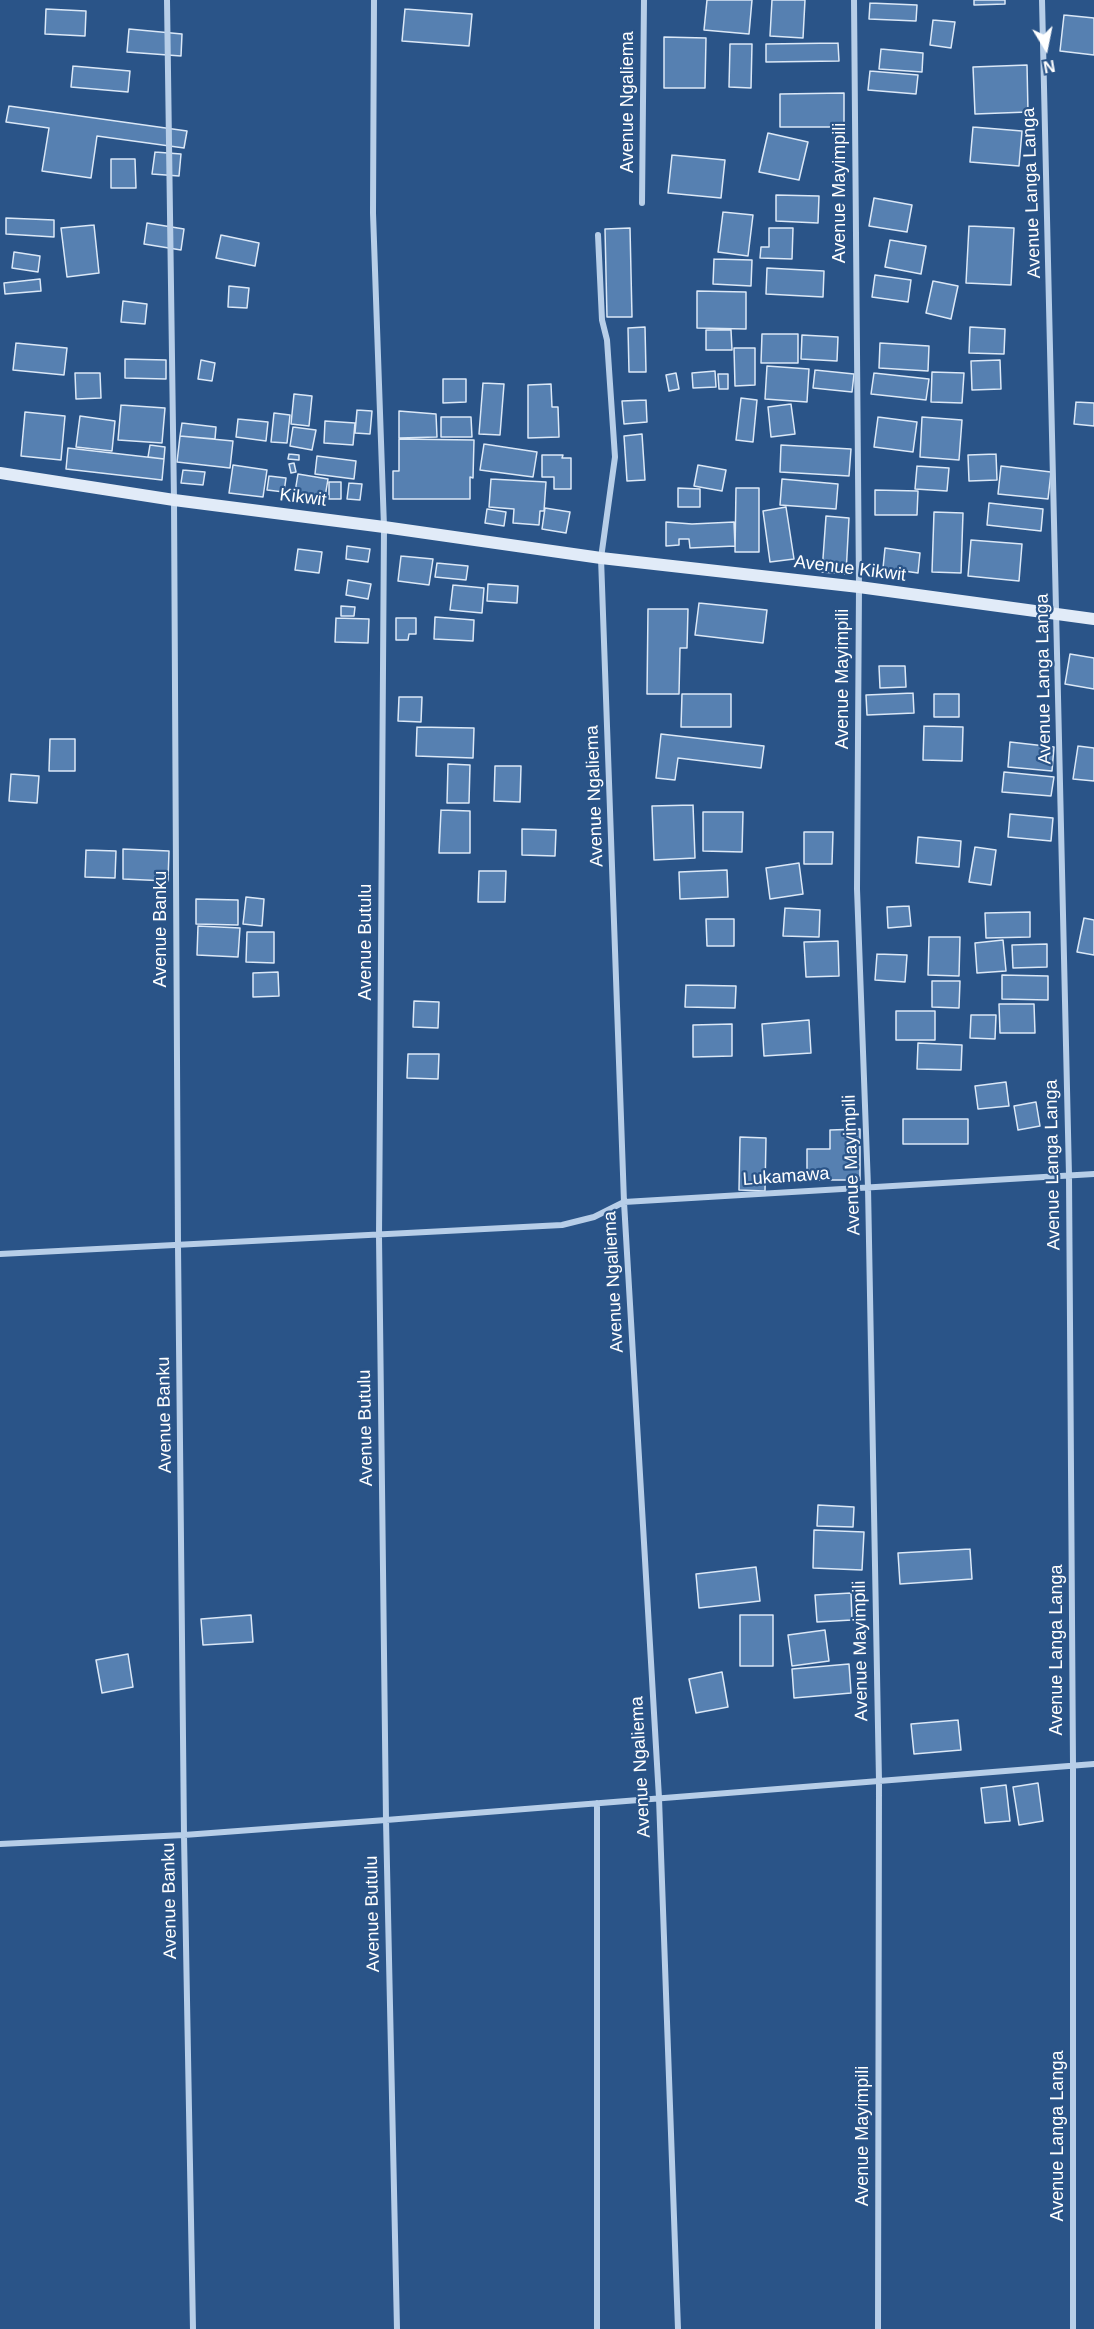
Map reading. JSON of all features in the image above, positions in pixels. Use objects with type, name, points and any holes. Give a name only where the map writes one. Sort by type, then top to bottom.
[{"type":"main road","name":"Kikwit","points":[[0,473],[174,500],[601,558]]},
{"type":"main road","name":"Avenue Kikwit","points":[[601,558],[859,587],[1094,619]]},
{"type":"street","name":"Avenue Banku","points":[[167,0],[174,500],[184,1835],[193,2329]]},
{"type":"street","name":"Avenue Butulu","points":[[374,0],[373,213],[384,527],[379,1236],[386,1820],[397,2329]]},
{"type":"street","name":"Avenue Ngaliema","points":[[642,203],[644,0]]},
{"type":"street","name":"Avenue Mayimpili","points":[[854,0],[859,587],[857,889],[868,1187],[879,1781],[878,2329]]},
{"type":"street","name":"Avenue Langa Langa","points":[[1042,0],[1058,615],[1069,1175],[1073,1765],[1073,2329]]},
{"type":"street","name":"Avenue Ngaliema","points":[[598,235],[602,320],[607,340],[615,457],[601,558],[624,1202],[659,1798],[678,2329]]},
{"type":"street","name":"Lukamawa","points":[[624,1202],[1094,1174]]},
{"type":"street","points":[[0,1254],[562,1225],[594,1217],[624,1202]]},
{"type":"street","points":[[0,1844],[184,1835],[1094,1764]]},
{"type":"street","points":[[597,1803],[597,2329]]},
{"type":"building","points":[[707,0],[752,0],[749,34],[704,30]]},
{"type":"building","points":[[772,0],[805,0],[803,38],[770,36]]},
{"type":"building","points":[[974,0],[1005,0],[1005,4],[974,5]]},
{"type":"building","points":[[870,3],[917,5],[916,21],[869,19]]},
{"type":"building","points":[[46,9],[86,11],[85,36],[45,34]]},
{"type":"building","points":[[405,9],[472,14],[469,46],[402,41]]},
{"type":"building","points":[[1064,15],[1094,18],[1094,55],[1060,51]]},
{"type":"building","points":[[933,20],[955,22],[951,48],[930,45]]},
{"type":"building","points":[[129,29],[182,34],[181,56],[127,52]]},
{"type":"building","points":[[664,37],[706,38],[705,88],[664,88]]},
{"type":"building","points":[[838,43],[839,61],[766,62],[766,44]]},
{"type":"building","points":[[730,44],[752,44],[751,88],[729,87]]},
{"type":"building","points":[[881,49],[923,53],[922,72],[879,69]]},
{"type":"building","points":[[1027,65],[1028,112],[975,114],[973,67]]},
{"type":"building","points":[[73,66],[130,71],[128,92],[71,87]]},
{"type":"building","points":[[870,71],[918,75],[916,94],[868,90]]},
{"type":"building","points":[[844,93],[844,127],[780,127],[780,94]]},
{"type":"building","points":[[9,106],[187,131],[184,148],[97,136],[91,178],[42,171],[49,128],[6,122]]},
{"type":"building","points":[[973,127],[1022,131],[1019,166],[970,162]]},
{"type":"building","points":[[768,133],[808,142],[799,180],[759,172]]},
{"type":"building","points":[[155,152],[181,154],[179,176],[152,174]]},
{"type":"building","points":[[672,155],[725,160],[721,198],[668,193]]},
{"type":"building","points":[[111,159],[135,159],[136,188],[111,188]]},
{"type":"building","points":[[776,195],[819,196],[818,223],[776,221]]},
{"type":"building","points":[[874,198],[912,205],[907,232],[869,226]]},
{"type":"building","points":[[723,212],[753,215],[748,256],[718,252]]},
{"type":"building","points":[[6,218],[54,220],[54,237],[6,234]]},
{"type":"building","points":[[147,223],[184,229],[181,250],[144,244]]},
{"type":"building","points":[[94,225],[99,273],[67,277],[61,228]]},
{"type":"building","points":[[969,226],[1014,228],[1011,285],[966,283]]},
{"type":"building","points":[[630,228],[632,317],[607,317],[605,229]]},
{"type":"building","points":[[769,228],[793,228],[792,259],[760,258],[761,247],[769,247]]},
{"type":"building","points":[[221,235],[259,243],[255,266],[216,258]]},
{"type":"building","points":[[890,240],[926,246],[921,274],[885,267]]},
{"type":"building","points":[[14,252],[40,256],[38,272],[12,268]]},
{"type":"building","points":[[714,259],[752,260],[751,286],[713,284]]},
{"type":"building","points":[[767,268],[824,271],[823,297],[766,294]]},
{"type":"building","points":[[875,275],[911,280],[908,302],[872,297]]},
{"type":"building","points":[[40,279],[41,291],[5,294],[4,283]]},
{"type":"building","points":[[933,281],[958,286],[951,319],[926,313]]},
{"type":"building","points":[[229,286],[249,288],[247,308],[228,307]]},
{"type":"building","points":[[697,291],[746,292],[746,329],[697,328]]},
{"type":"building","points":[[123,301],[147,304],[145,324],[121,322]]},
{"type":"building","points":[[645,327],[646,372],[629,372],[628,328]]},
{"type":"building","points":[[970,327],[1005,329],[1004,354],[969,353]]},
{"type":"building","points":[[706,330],[731,330],[732,350],[706,350]]},
{"type":"building","points":[[762,334],[798,334],[798,363],[761,363]]},
{"type":"building","points":[[802,335],[838,337],[837,361],[801,359]]},
{"type":"building","points":[[16,343],[67,348],[64,375],[13,370]]},
{"type":"building","points":[[880,343],[929,346],[928,371],[879,368]]},
{"type":"building","points":[[734,348],[755,348],[755,385],[735,386]]},
{"type":"building","points":[[125,359],[166,360],[166,379],[125,378]]},
{"type":"building","points":[[201,360],[215,363],[212,381],[198,379]]},
{"type":"building","points":[[1000,360],[1001,389],[972,390],[971,361]]},
{"type":"building","points":[[767,366],[809,369],[807,402],[765,399]]},
{"type":"building","points":[[815,370],[854,374],[852,392],[813,388]]},
{"type":"building","points":[[715,371],[716,387],[693,388],[692,373]]},
{"type":"building","points":[[932,372],[964,373],[962,403],[931,402]]},
{"type":"building","points":[[75,373],[100,373],[101,398],[76,399]]},
{"type":"building","points":[[676,373],[679,389],[669,391],[666,375]]},
{"type":"building","points":[[874,373],[929,379],[926,400],[871,394]]},
{"type":"building","points":[[718,374],[728,374],[728,389],[719,389]]},
{"type":"building","points":[[443,379],[466,379],[466,402],[443,403]]},
{"type":"building","points":[[483,383],[504,384],[500,435],[479,434]]},
{"type":"building","points":[[551,384],[552,407],[558,407],[559,437],[528,438],[528,385]]},
{"type":"building","points":[[294,394],[312,396],[309,426],[291,424]]},
{"type":"building","points":[[741,398],[757,400],[753,442],[736,440]]},
{"type":"building","points":[[646,400],[647,422],[624,424],[622,401]]},
{"type":"building","points":[[1076,402],[1094,403],[1094,426],[1074,424]]},
{"type":"building","points":[[791,404],[795,434],[771,437],[768,407]]},
{"type":"building","points":[[121,405],[165,408],[162,443],[118,440]]},
{"type":"building","points":[[357,410],[372,411],[370,434],[355,433]]},
{"type":"building","points":[[399,411],[436,414],[437,437],[399,438]]},
{"type":"building","points":[[25,412],[65,416],[61,460],[21,456]]},
{"type":"building","points":[[274,413],[290,415],[287,443],[271,442]]},
{"type":"building","points":[[80,416],[115,421],[112,451],[76,447]]},
{"type":"building","points":[[441,417],[471,417],[472,437],[441,437]]},
{"type":"building","points":[[878,417],[917,422],[913,452],[874,447]]},
{"type":"building","points":[[922,417],[962,420],[959,460],[920,457]]},
{"type":"building","points":[[238,419],[268,422],[266,441],[236,437]]},
{"type":"building","points":[[325,421],[355,423],[353,445],[324,443]]},
{"type":"building","points":[[182,423],[216,427],[215,439],[180,436]]},
{"type":"building","points":[[293,427],[316,430],[312,450],[290,446]]},
{"type":"building","points":[[642,434],[645,480],[627,481],[624,436]]},
{"type":"building","points":[[180,436],[233,441],[230,468],[177,462]]},
{"type":"building","points":[[399,439],[474,440],[470,499],[393,499],[393,471],[399,471]]},
{"type":"building","points":[[484,444],[537,452],[533,477],[480,470]]},
{"type":"building","points":[[150,445],[165,447],[164,459],[148,457]]},
{"type":"building","points":[[781,445],[851,449],[849,476],[780,472]]},
{"type":"building","points":[[68,448],[164,459],[162,480],[66,469]]},
{"type":"building","points":[[289,454],[299,455],[299,460],[288,459]]},
{"type":"building","points":[[996,454],[997,480],[969,481],[968,455]]},
{"type":"building","points":[[542,455],[563,455],[562,458],[571,458],[571,489],[554,489],[554,477],[542,477]]},
{"type":"building","points":[[317,456],[356,461],[354,479],[315,474]]},
{"type":"building","points":[[294,463],[296,472],[291,473],[289,464]]},
{"type":"building","points":[[233,465],[267,470],[263,497],[229,493]]},
{"type":"building","points":[[698,465],[726,470],[722,491],[694,486]]},
{"type":"building","points":[[917,466],[949,468],[947,491],[915,489]]},
{"type":"building","points":[[1001,466],[1051,472],[1048,499],[998,494]]},
{"type":"building","points":[[183,470],[205,472],[203,485],[181,483]]},
{"type":"building","points":[[298,474],[328,479],[325,497],[295,492]]},
{"type":"building","points":[[269,476],[286,478],[284,492],[267,490]]},
{"type":"building","points":[[491,479],[546,482],[544,511],[540,511],[539,525],[513,523],[514,509],[489,507]]},
{"type":"building","points":[[782,479],[838,484],[836,509],[780,505]]},
{"type":"building","points":[[329,482],[341,482],[341,499],[329,499]]},
{"type":"building","points":[[349,483],[362,484],[360,500],[347,499]]},
{"type":"building","points":[[678,488],[700,489],[700,507],[678,507]]},
{"type":"building","points":[[736,488],[759,488],[759,552],[735,552]]},
{"type":"building","points":[[875,490],[918,491],[917,515],[875,515]]},
{"type":"building","points":[[989,503],[1043,509],[1041,531],[987,525]]},
{"type":"building","points":[[786,507],[794,559],[770,562],[763,511]]},
{"type":"building","points":[[545,508],[570,512],[566,533],[542,529]]},
{"type":"building","points":[[487,509],[506,512],[504,526],[485,523]]},
{"type":"building","points":[[934,512],[963,513],[961,573],[932,572]]},
{"type":"building","points":[[826,516],[849,518],[846,574],[822,572]]},
{"type":"building","points":[[666,522],[692,524],[734,522],[735,546],[690,548],[689,539],[679,539],[679,545],[666,546]]},
{"type":"building","points":[[971,540],[1022,544],[1019,581],[968,576]]},
{"type":"building","points":[[347,546],[370,549],[368,562],[346,559]]},
{"type":"building","points":[[885,548],[920,553],[918,573],[883,568]]},
{"type":"building","points":[[298,549],[322,552],[319,573],[295,570]]},
{"type":"building","points":[[401,556],[433,559],[429,585],[398,581]]},
{"type":"building","points":[[437,563],[468,566],[466,580],[435,577]]},
{"type":"building","points":[[348,580],[371,584],[368,599],[346,595]]},
{"type":"building","points":[[488,584],[518,586],[517,603],[487,601]]},
{"type":"building","points":[[453,585],[484,588],[482,613],[450,610]]},
{"type":"building","points":[[699,603],[767,610],[763,643],[695,635]]},
{"type":"building","points":[[341,606],[355,607],[354,616],[341,616]]},
{"type":"building","points":[[648,609],[688,609],[687,648],[680,648],[679,694],[647,694]]},
{"type":"building","points":[[435,617],[474,620],[473,641],[434,639]]},
{"type":"building","points":[[336,618],[369,619],[368,643],[335,642]]},
{"type":"building","points":[[396,618],[416,618],[416,634],[409,634],[408,640],[396,640]]},
{"type":"building","points":[[1070,654],[1094,658],[1094,689],[1065,684]]},
{"type":"building","points":[[879,666],[905,666],[906,687],[880,688]]},
{"type":"building","points":[[913,693],[914,713],[867,715],[866,695]]},
{"type":"building","points":[[682,694],[731,694],[731,727],[681,727]]},
{"type":"building","points":[[934,694],[959,694],[959,717],[934,717]]},
{"type":"building","points":[[399,697],[422,697],[421,722],[398,721]]},
{"type":"building","points":[[924,726],[963,727],[962,761],[923,760]]},
{"type":"building","points":[[417,727],[474,728],[473,758],[416,756]]},
{"type":"building","points":[[661,734],[764,746],[761,768],[678,758],[675,780],[656,778]]},
{"type":"building","points":[[50,739],[75,739],[75,771],[49,771]]},
{"type":"building","points":[[1010,742],[1054,747],[1052,771],[1008,767]]},
{"type":"building","points":[[1078,746],[1094,748],[1094,781],[1073,779]]},
{"type":"building","points":[[448,764],[470,765],[469,803],[447,803]]},
{"type":"building","points":[[495,766],[521,766],[520,802],[494,801]]},
{"type":"building","points":[[1004,772],[1054,777],[1051,796],[1002,792]]},
{"type":"building","points":[[11,774],[39,776],[37,803],[9,801]]},
{"type":"building","points":[[693,805],[695,858],[654,860],[652,806]]},
{"type":"building","points":[[441,810],[470,811],[470,853],[439,853]]},
{"type":"building","points":[[703,812],[743,812],[742,852],[703,851]]},
{"type":"building","points":[[1010,814],[1053,818],[1051,841],[1008,837]]},
{"type":"building","points":[[522,829],[556,830],[555,856],[522,855]]},
{"type":"building","points":[[804,832],[833,832],[832,864],[804,864]]},
{"type":"building","points":[[918,837],[961,841],[959,867],[916,863]]},
{"type":"building","points":[[975,847],[996,850],[991,885],[969,882]]},
{"type":"building","points":[[123,849],[169,851],[168,881],[123,879]]},
{"type":"building","points":[[86,850],[116,851],[115,878],[85,877]]},
{"type":"building","points":[[799,863],[803,894],[770,899],[766,868]]},
{"type":"building","points":[[727,870],[728,897],[680,899],[679,872]]},
{"type":"building","points":[[479,871],[506,871],[505,902],[478,902]]},
{"type":"building","points":[[246,897],[264,899],[262,926],[243,924]]},
{"type":"building","points":[[196,899],[238,900],[238,925],[196,924]]},
{"type":"building","points":[[909,906],[911,926],[888,928],[887,907]]},
{"type":"building","points":[[785,908],[820,910],[819,937],[783,936]]},
{"type":"building","points":[[1030,912],[1030,937],[986,938],[985,913]]},
{"type":"building","points":[[1084,918],[1094,920],[1094,955],[1077,952]]},
{"type":"building","points":[[706,919],[734,919],[734,946],[707,946]]},
{"type":"building","points":[[198,926],[240,928],[238,957],[197,955]]},
{"type":"building","points":[[247,932],[274,932],[274,963],[246,962]]},
{"type":"building","points":[[929,937],[960,937],[959,976],[928,975]]},
{"type":"building","points":[[1003,940],[1006,971],[977,973],[975,943]]},
{"type":"building","points":[[838,941],[839,976],[806,977],[804,942]]},
{"type":"building","points":[[1047,944],[1047,967],[1013,968],[1012,945]]},
{"type":"building","points":[[877,954],[907,955],[905,982],[875,980]]},
{"type":"building","points":[[278,972],[279,996],[253,997],[253,973]]},
{"type":"building","points":[[1002,975],[1048,976],[1048,1000],[1002,999]]},
{"type":"building","points":[[932,981],[960,981],[959,1008],[932,1007]]},
{"type":"building","points":[[686,985],[736,986],[735,1008],[685,1007]]},
{"type":"building","points":[[414,1001],[439,1002],[438,1028],[413,1027]]},
{"type":"building","points":[[999,1004],[1034,1004],[1035,1033],[1000,1033]]},
{"type":"building","points":[[896,1011],[935,1011],[935,1040],[896,1040]]},
{"type":"building","points":[[971,1015],[996,1015],[995,1039],[970,1038]]},
{"type":"building","points":[[809,1020],[811,1053],[764,1056],[762,1024]]},
{"type":"building","points":[[732,1024],[732,1056],[693,1057],[693,1025]]},
{"type":"building","points":[[918,1043],[962,1045],[961,1070],[917,1069]]},
{"type":"building","points":[[408,1054],[439,1054],[438,1079],[407,1078]]},
{"type":"building","points":[[1006,1082],[1009,1106],[978,1109],[975,1086]]},
{"type":"building","points":[[1036,1102],[1040,1126],[1018,1130],[1014,1106]]},
{"type":"building","points":[[903,1119],[968,1119],[968,1144],[903,1144]]},
{"type":"building","points":[[860,1129],[860,1180],[807,1180],[807,1149],[830,1149],[830,1130]]},
{"type":"building","points":[[740,1137],[766,1138],[765,1191],[739,1190]]},
{"type":"building","points":[[818,1505],[854,1507],[853,1527],[817,1526]]},
{"type":"building","points":[[814,1530],[864,1532],[862,1570],[813,1568]]},
{"type":"building","points":[[970,1549],[972,1579],[900,1584],[898,1553]]},
{"type":"building","points":[[756,1567],[760,1601],[699,1608],[696,1574]]},
{"type":"building","points":[[851,1593],[852,1620],[817,1622],[815,1595]]},
{"type":"building","points":[[251,1615],[253,1642],[203,1645],[201,1619]]},
{"type":"building","points":[[740,1615],[773,1615],[773,1666],[740,1666]]},
{"type":"building","points":[[825,1630],[829,1661],[792,1666],[788,1635]]},
{"type":"building","points":[[128,1654],[133,1687],[102,1693],[96,1660]]},
{"type":"building","points":[[849,1664],[851,1693],[794,1698],[792,1669]]},
{"type":"building","points":[[722,1672],[728,1707],[696,1713],[689,1679]]},
{"type":"building","points":[[958,1720],[961,1750],[914,1754],[911,1724]]},
{"type":"building","points":[[1038,1783],[1043,1821],[1019,1825],[1013,1787]]},
{"type":"building","points":[[1006,1785],[1010,1821],[985,1823],[981,1788]]}]
